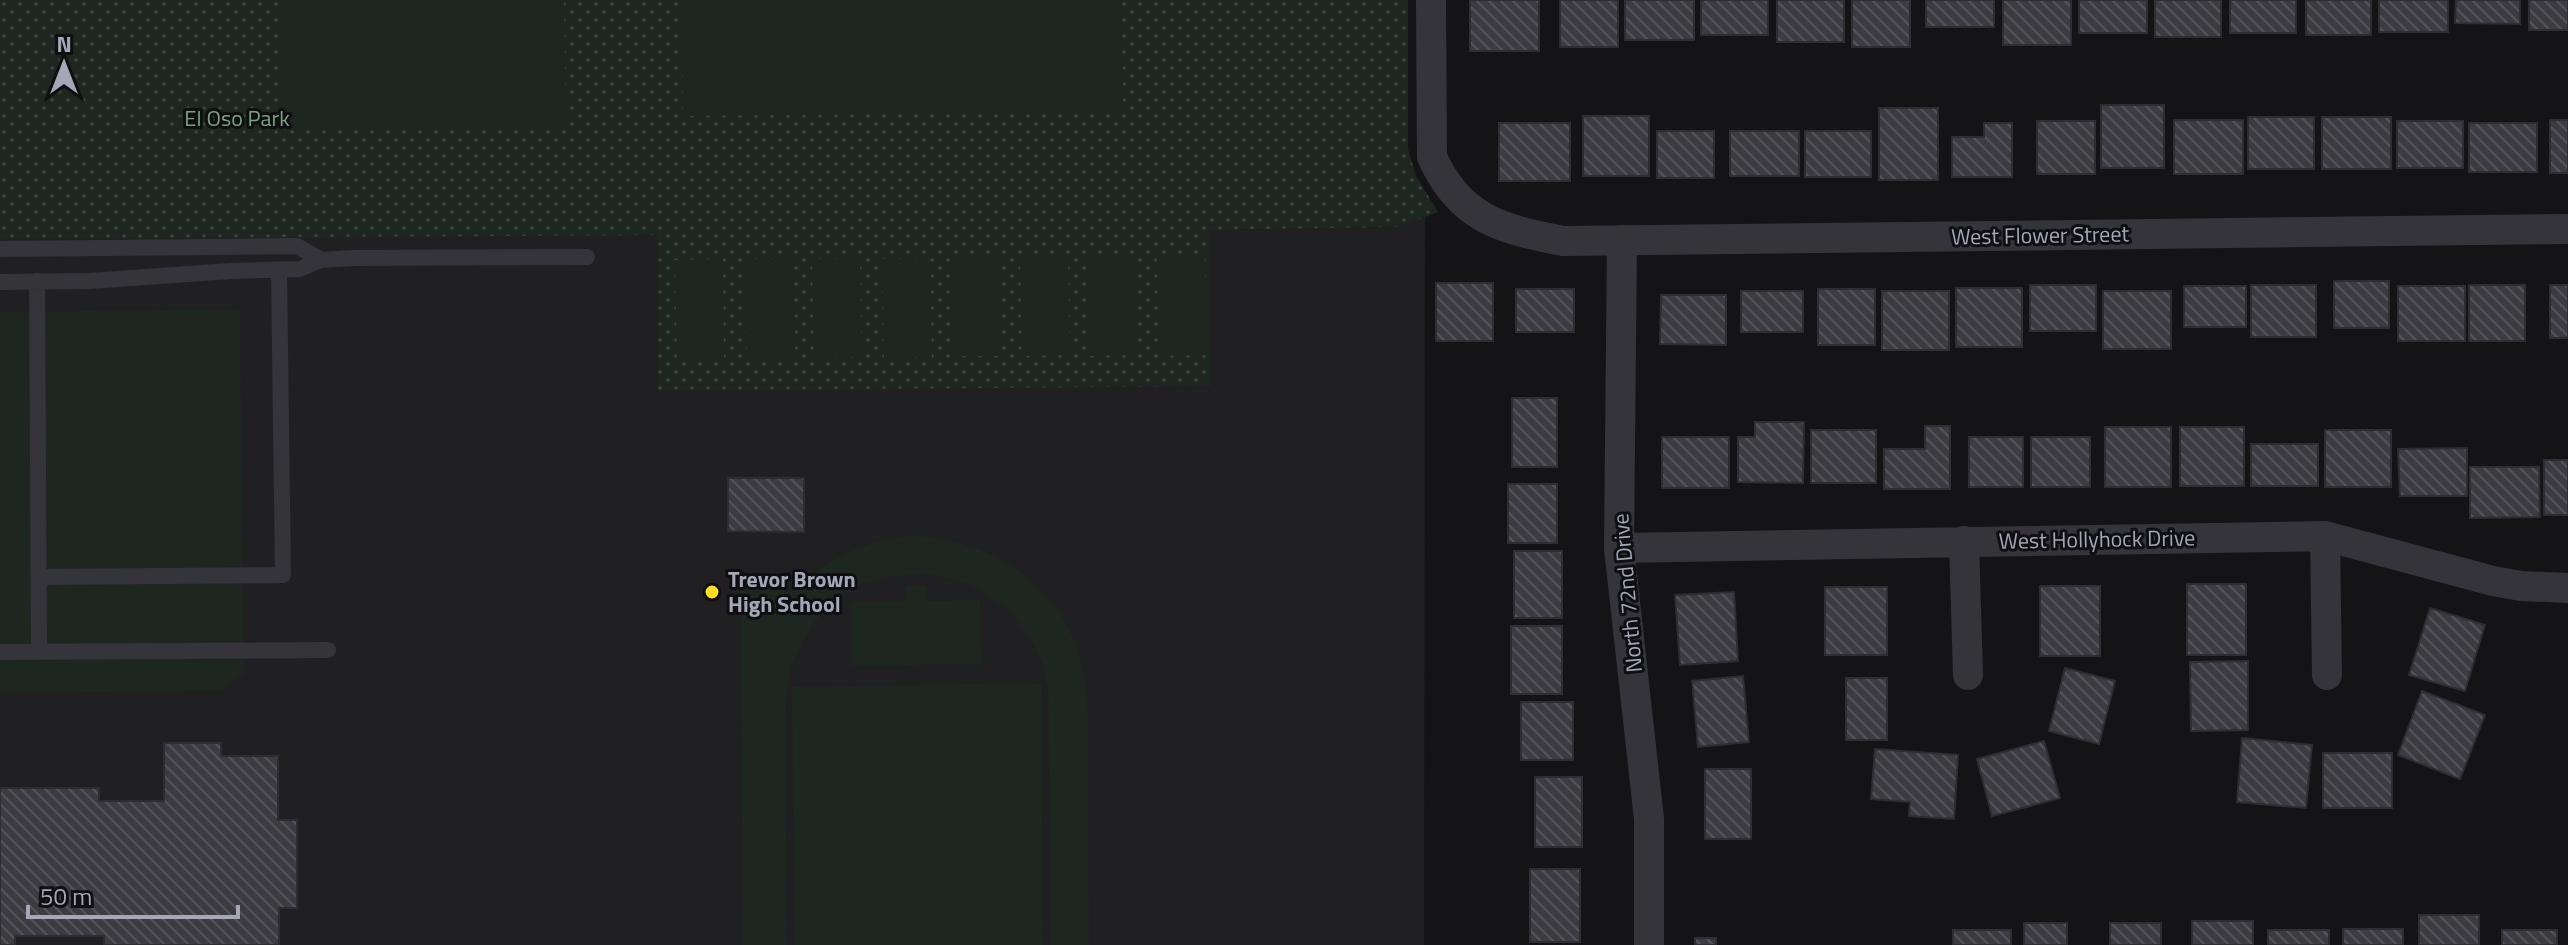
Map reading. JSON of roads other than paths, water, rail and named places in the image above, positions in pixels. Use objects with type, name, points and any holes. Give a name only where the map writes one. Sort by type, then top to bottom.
[{"type":"street","name":"West Flower Street","points":[[1431,0],[1432,157],[1442,180],[1461,204],[1514,232],[1563,241],[2568,229]]},
{"type":"street","name":"North 72nd Drive","points":[[1622,240],[1619,548],[1649,819],[1649,945]]},
{"type":"street","name":"West Hollyhock Drive","points":[[1619,548],[2325,536],[2493,581],[2568,588]]},
{"type":"street","points":[[2325,536],[2327,675]]},
{"type":"street","points":[[1964,541],[1968,675]]},
{"type":"lane","points":[[0,249],[297,246],[321,260]]},
{"type":"lane","points":[[0,282],[90,281],[300,269],[321,260],[587,257]]},
{"type":"lane","points":[[39,577],[283,575],[279,270]]},
{"type":"lane","points":[[37,281],[39,652]]},
{"type":"lane","points":[[0,652],[328,650]]},
{"type":"place","name":"Trevor Brown High School","points":[[712,592]]},
{"type":"park label","name":"El Oso Park","points":[[237,118]]}]
